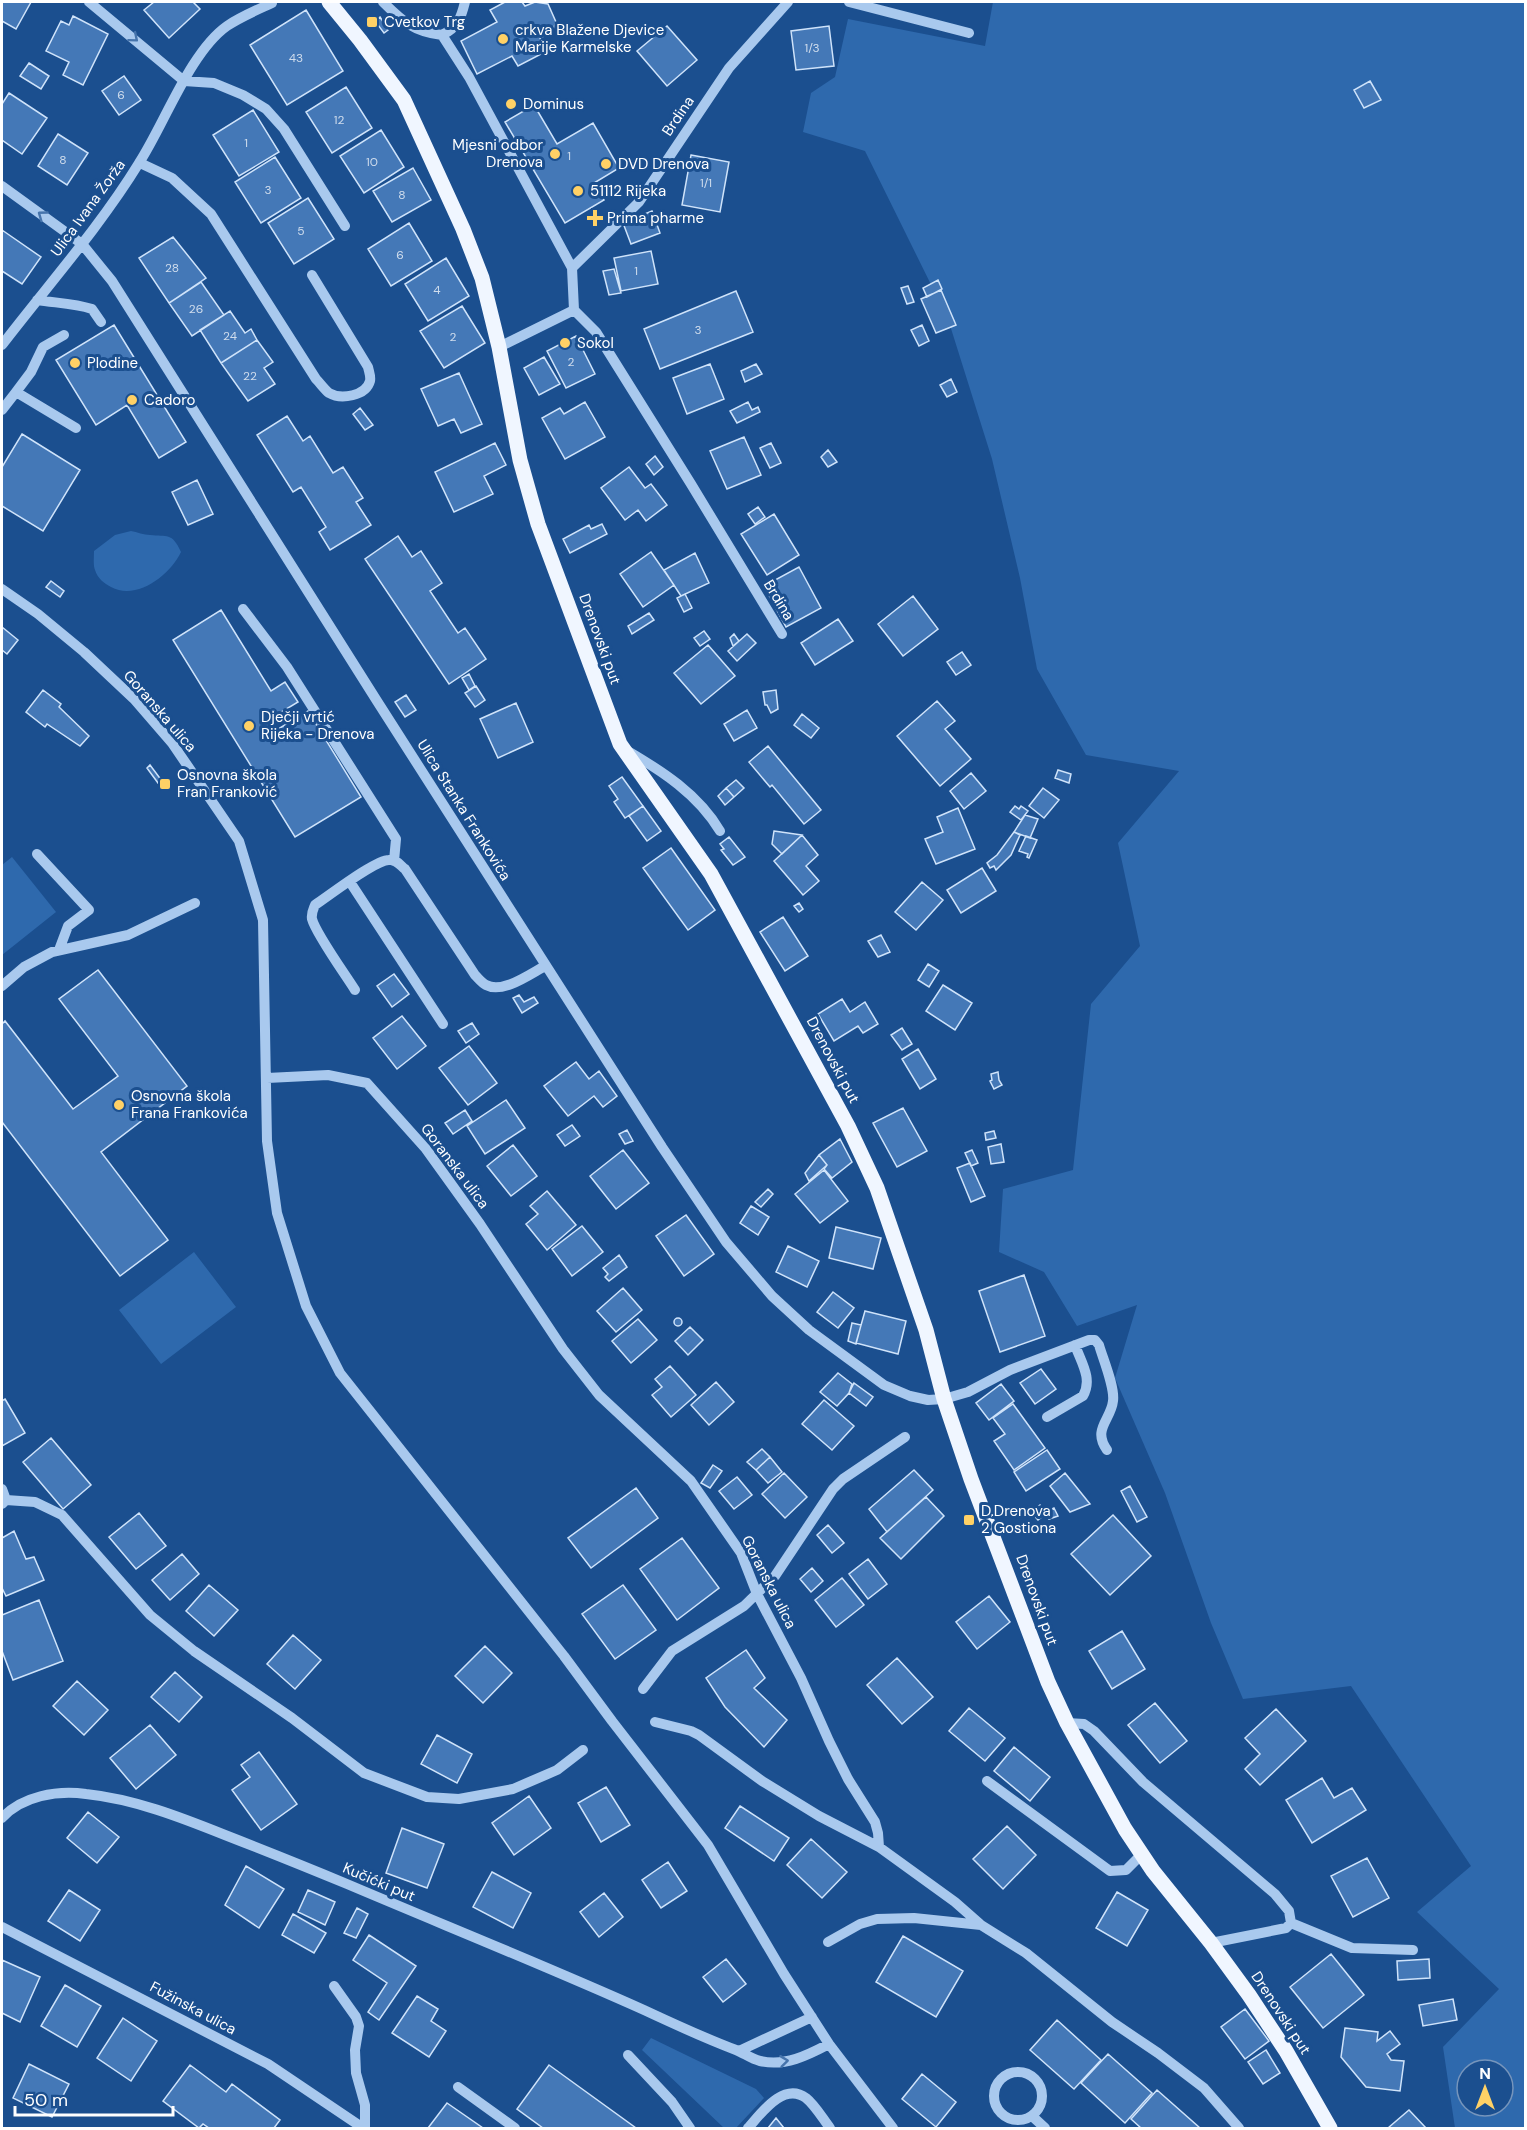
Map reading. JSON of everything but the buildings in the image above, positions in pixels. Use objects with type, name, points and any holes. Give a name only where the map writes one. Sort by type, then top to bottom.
[{"type":"main road","name":"Drenovski put","points":[[329,2],[404,100],[463,229],[482,279],[499,347],[520,460],[538,524],[620,744],[711,874],[848,1126],[877,1188],[926,1330],[944,1400],[971,1479],[1048,1682],[1067,1723],[1125,1829],[1153,1871],[1211,1942],[1286,2051],[1330,2128]]},
{"type":"street","points":[[89,2],[184,81],[214,83],[243,95],[266,109],[284,129],[345,226]]},
{"type":"street","points":[[383,2],[404,22],[425,33],[442,35],[452,30],[461,20],[465,2]]},
{"type":"street","name":"Brdina","points":[[572,268],[639,202],[729,68],[788,2]]},
{"type":"street","points":[[849,2],[969,33]]},
{"type":"street","name":"Ulica Ivana Žorža","points":[[2,345],[82,244],[140,163],[184,81],[209,44],[226,27],[272,3]]},
{"type":"street","points":[[442,35],[469,77],[572,268],[574,310],[499,347]]},
{"type":"street","points":[[140,163],[172,178],[211,214],[316,379],[329,393],[344,398],[368,386],[371,379],[368,367],[312,275]]},
{"type":"street","name":"Ulica Stanka Frankovića","points":[[2,186],[82,244],[112,281],[545,966],[726,1242],[772,1296],[809,1330],[884,1385],[910,1396],[928,1400],[944,1400]]},
{"type":"street","points":[[37,300],[77,304],[92,309],[101,322]]},
{"type":"street","name":"Brdina","points":[[574,310],[596,332],[782,634]]},
{"type":"street","points":[[2,410],[31,372],[43,347],[64,335]]},
{"type":"street","points":[[16,392],[76,429]]},
{"type":"street","name":"Goranska ulica","points":[[2,589],[38,614],[84,652],[134,699],[172,743],[239,841],[263,920],[267,1078],[328,1075],[367,1083],[426,1149],[480,1224],[563,1349],[599,1395],[691,1481],[741,1553],[757,1594],[801,1678],[829,1741],[874,1822],[879,1847]]},
{"type":"street","points":[[243,609],[287,667],[396,839],[394,861]]},
{"type":"street","points":[[623,748],[656,767],[695,798],[720,831]]},
{"type":"street","points":[[37,854],[89,910],[68,926],[59,950]]},
{"type":"street","points":[[355,990],[312,920],[312,913],[315,905],[378,863],[390,859],[405,869],[475,975],[485,985],[500,987],[508,985],[545,966]]},
{"type":"street","points":[[350,882],[443,1024]]},
{"type":"street","points":[[2,986],[24,967],[59,950],[128,935],[195,903]]},
{"type":"street","points":[[267,1078],[267,1141],[277,1213],[306,1306],[340,1373],[564,1656],[708,1845],[784,1974],[829,2044],[893,2128]]},
{"type":"street","points":[[944,1400],[968,1392],[1010,1370],[1092,1339],[1099,1345],[1114,1398],[1101,1435],[1102,1443],[1107,1450]]},
{"type":"street","points":[[1047,1417],[1083,1396],[1086,1390],[1087,1374],[1075,1345]]},
{"type":"street","points":[[643,1689],[672,1651],[744,1606],[775,1576],[833,1489],[843,1479],[905,1437]]},
{"type":"street","points":[[2,1489],[4,1502],[35,1502],[62,1515],[150,1615],[194,1651],[292,1718],[364,1773],[427,1797],[459,1799],[513,1789],[557,1770],[583,1750]]},
{"type":"street","points":[[655,1722],[692,1731],[762,1781],[819,1816],[879,1847],[955,1902],[981,1925],[1026,1953],[1112,2022],[1204,2088],[1239,2128]]},
{"type":"street","points":[[1067,1723],[1084,1724],[1094,1731],[1143,1782],[1275,1894],[1289,1911],[1291,1923],[1286,1929],[1211,1942]]},
{"type":"street","points":[[987,1781],[1110,1870],[1126,1870],[1142,1854]]},
{"type":"street","name":"Kučićki put","points":[[2,1818],[23,1802],[40,1796],[63,1793],[86,1794],[123,1801],[168,1813],[304,1866],[739,2051],[750,2058],[762,2062],[782,2062],[797,2059],[829,2044]]},
{"type":"street","points":[[828,1942],[860,1924],[877,1919],[914,1918],[981,1925]]},
{"type":"street","points":[[1291,1923],[1352,1948],[1413,1950]]},
{"type":"street","name":"Fužinska ulica","points":[[2,1927],[268,2064],[364,2128]]},
{"type":"street","points":[[334,1986],[356,2017],[359,2026],[355,2062],[364,2105],[364,2128]]},
{"type":"street","points":[[739,2051],[812,2017]]},
{"type":"street","points":[[628,2055],[672,2102],[690,2128]]},
{"type":"street","points":[[1022,2073],[1036,2080],[1040,2087],[1041,2103],[1032,2116],[1025,2119],[1010,2119],[998,2109],[994,2094],[1000,2080],[1006,2075],[1022,2073]]},
{"type":"street","points":[[458,2087],[515,2128]]},
{"type":"street","points":[[748,2128],[772,2101],[792,2094],[806,2098],[830,2128]]},
{"type":"street","points":[[1032,2116],[1045,2128]]},
{"type":"shaded area","points":[[993,2],[1525,2],[1525,2128],[1455,2128],[1443,2047],[1499,1989],[1417,1912],[1471,1866],[1351,1686],[1243,1699],[1211,1623],[1165,1493],[1115,1378],[1137,1305],[1077,1326],[1044,1272],[999,1252],[1003,1189],[1073,1170],[1091,1004],[1140,946],[1118,843],[1179,771],[1086,755],[1037,669],[1020,578],[992,459],[948,319],[865,151],[803,132],[811,93],[835,77],[848,19],[985,46]]},
{"type":"shaded area","points":[[131,531],[172,538],[181,552],[161,577],[142,588],[131,591],[111,587],[98,576],[94,566],[94,551],[115,535]]},
{"type":"shaded area","points":[[12,857],[56,912],[2,955],[2,865]]},
{"type":"shaded area","points":[[194,1252],[236,1307],[161,1364],[119,1310]]},
{"type":"shaded area","points":[[651,2038],[756,2089],[764,2098],[736,2128],[724,2128],[642,2050]]},
{"type":"place","name":"Cvetkov Trg","points":[[372,22]]},
{"type":"place","name":"crkva Blažene Djevice Marije Karmelske","points":[[503,39]]},
{"type":"place","name":"Dominus","points":[[511,104]]},
{"type":"place","name":"Mjesni odbor Drenova","points":[[555,154]]},
{"type":"place","name":"DVD Drenova","points":[[606,164]]},
{"type":"place","name":"51112 Rijeka","points":[[578,191]]},
{"type":"place","name":"Prima pharme","points":[[595,218]]},
{"type":"place","name":"Sokol","points":[[565,343]]},
{"type":"place","name":"Plodine","points":[[75,363]]},
{"type":"place","name":"Cadoro","points":[[132,400]]},
{"type":"place","name":"Dječji vrtić Rijeka - Drenova","points":[[249,726]]},
{"type":"place","name":"Osnovna škola Fran Franković","points":[[165,784]]},
{"type":"place","name":"Osnovna škola Frana Frankovića","points":[[119,1105]]},
{"type":"place","name":"D.Drenova 2 Gostiona","points":[[969,1520]]}]
